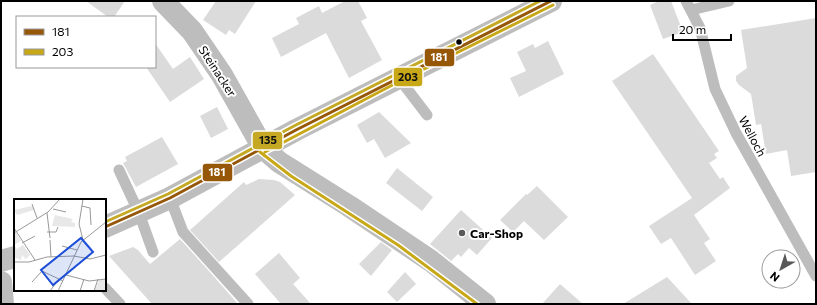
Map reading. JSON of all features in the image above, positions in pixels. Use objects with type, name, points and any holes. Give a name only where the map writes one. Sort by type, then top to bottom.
[{"type":"main road","name":"Steinacker","points":[[163,1],[192,32],[218,69],[263,148],[279,162],[349,206],[431,261],[484,304]]},
{"type":"main road","points":[[106,227],[140,213],[170,198],[398,77],[551,1]]},
{"type":"main road","points":[[1,261],[14,257]]},
{"type":"main road","points":[[1,282],[3,304]]},
{"type":"lane","points":[[689,6],[729,1]]},
{"type":"lane","name":"Welloch","points":[[689,6],[700,28],[715,89],[736,133],[816,276]]},
{"type":"lane","points":[[398,77],[427,115]]},
{"type":"lane","points":[[118,170],[140,213],[153,252]]},
{"type":"lane","points":[[170,198],[183,232],[248,304]]},
{"type":"lane","points":[[106,289],[120,304]]},
{"type":"building","points":[[86,1],[125,1],[115,16],[107,16]]},
{"type":"building","points":[[216,1],[256,1],[235,34],[229,30],[226,35],[203,20]]},
{"type":"building","points":[[345,1],[358,1],[367,18],[361,21],[382,60],[349,78],[326,33],[281,57],[272,38],[299,24],[296,18],[319,6],[322,13]]},
{"type":"building","points":[[659,1],[671,1],[683,32],[663,39],[650,5]]},
{"type":"building","points":[[816,18],[816,172],[791,176],[787,150],[766,154],[761,124],[756,125],[751,94],[736,81],[736,76],[747,68],[741,30]]},
{"type":"building","points":[[548,41],[564,74],[519,97],[510,78],[526,71],[517,52],[533,44],[535,48]]},
{"type":"building","points":[[156,44],[173,69],[190,57],[204,79],[170,102],[147,68],[156,68]]},
{"type":"building","points":[[653,54],[719,151],[714,154],[717,158],[709,163],[720,179],[723,177],[730,188],[694,215],[710,239],[704,243],[716,261],[695,275],[671,238],[661,244],[649,226],[692,198],[612,81]]},
{"type":"building","points":[[217,107],[228,129],[211,138],[200,116]]},
{"type":"building","points":[[379,112],[411,143],[385,158],[374,139],[367,143],[357,125]]},
{"type":"building","points":[[162,137],[178,164],[136,187],[123,163],[127,161],[125,157]]},
{"type":"building","points":[[397,168],[433,197],[422,211],[386,183]]},
{"type":"building","points":[[259,179],[280,182],[295,195],[219,262],[190,230],[244,182],[246,185]]},
{"type":"building","points":[[537,186],[568,217],[544,240],[524,221],[513,232],[500,220],[526,194],[527,195]]},
{"type":"building","name":"Car-Shop","points":[[461,210],[492,238],[477,255],[469,248],[461,257],[458,254],[451,261],[430,244]]},
{"type":"building","points":[[180,239],[238,304],[152,304],[109,256],[133,247],[138,250],[150,264]]},
{"type":"building","points":[[381,242],[392,250],[371,276],[359,264]]},
{"type":"building","points":[[279,253],[300,278],[293,284],[311,304],[281,304],[255,274]]},
{"type":"building","points":[[405,272],[416,284],[397,302],[387,292]]},
{"type":"building","points":[[667,277],[692,304],[623,304]]},
{"type":"building","points":[[560,284],[583,304],[542,304]]},
{"type":"transit line","name":"135","points":[[106,222],[168,194],[294,126],[540,1]]},
{"type":"transit line","name":"181","points":[[106,227],[170,198],[296,130],[551,1]]},
{"type":"transit line","name":"203","points":[[265,152],[400,81],[553,5]]},
{"type":"transit line","name":"203","points":[[260,152],[291,176],[398,245],[477,304]]},
{"type":"place","name":"Car-Shop","points":[[462,233]]}]
